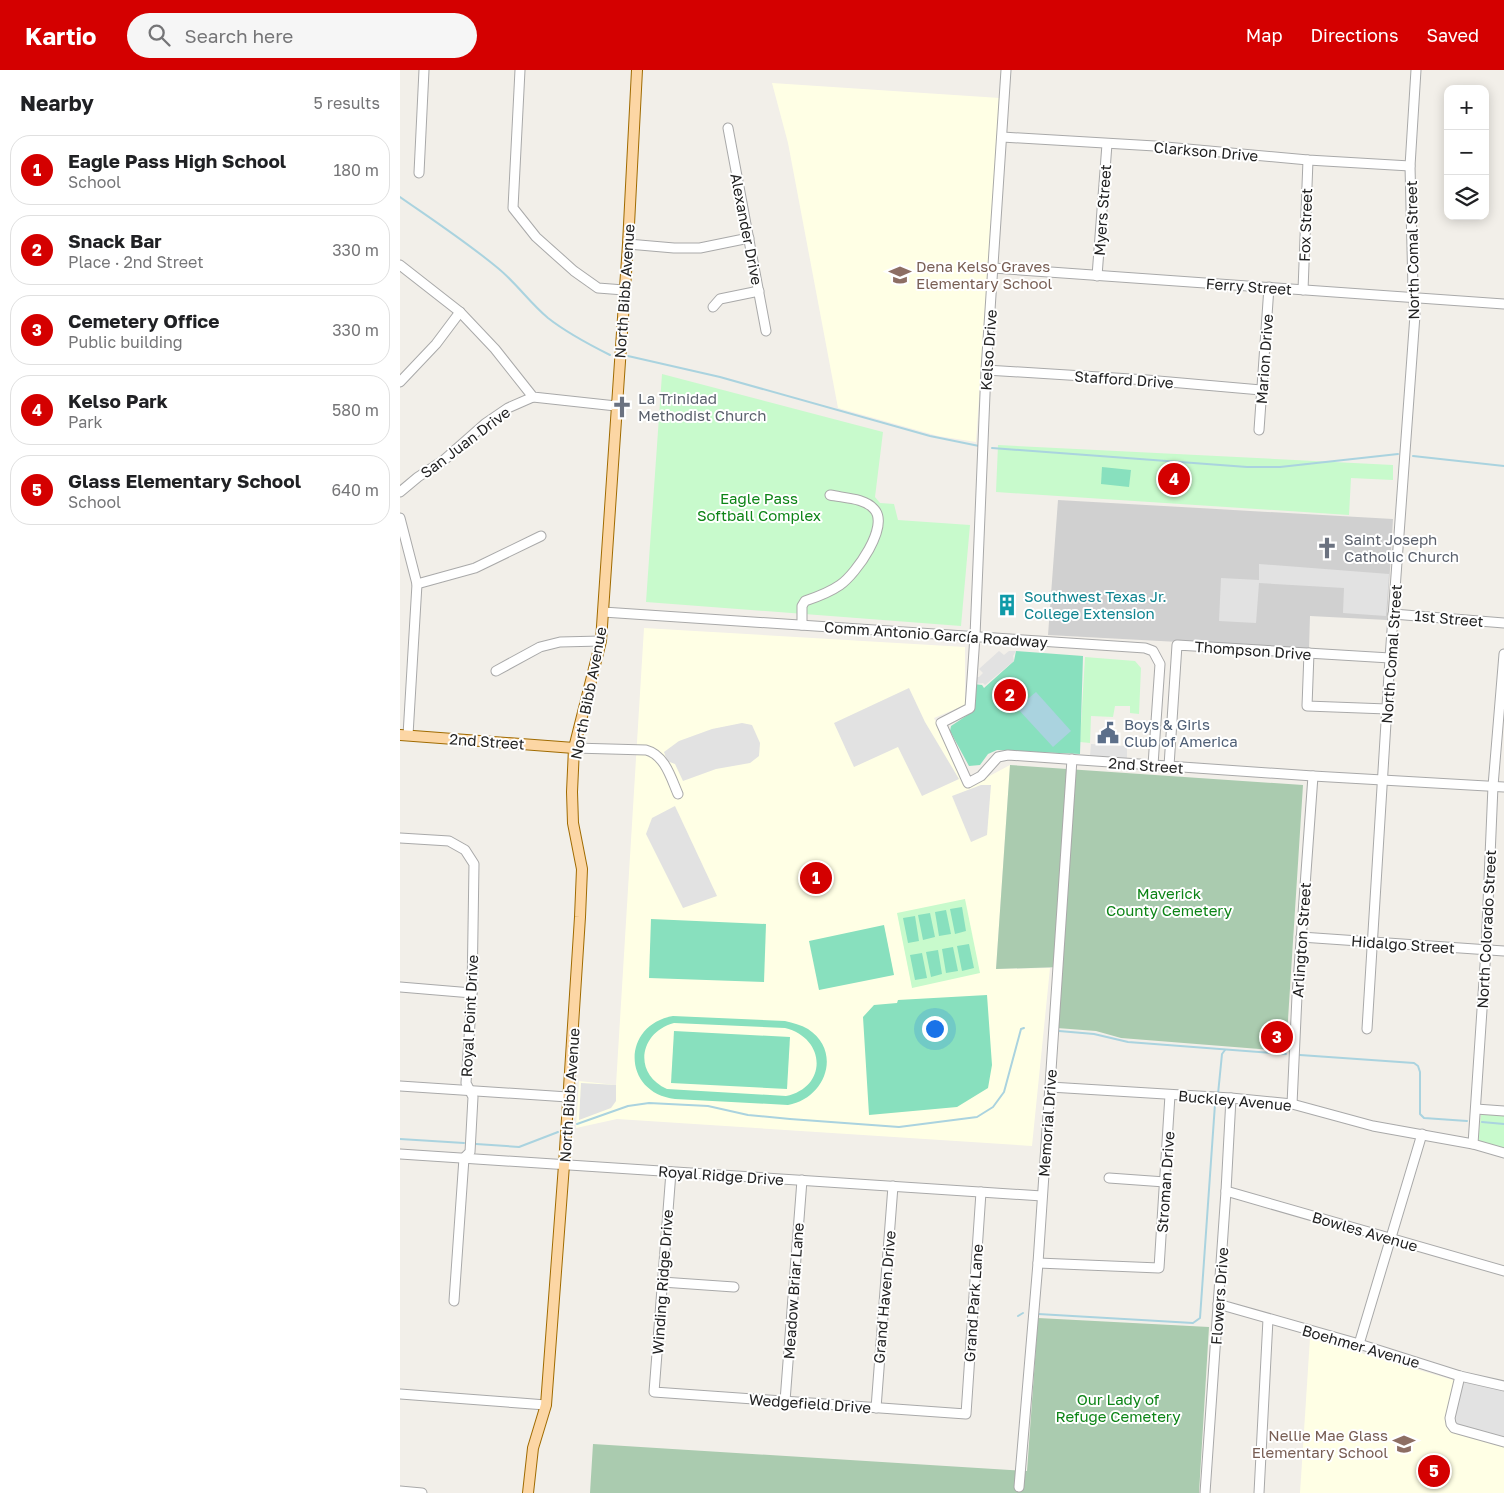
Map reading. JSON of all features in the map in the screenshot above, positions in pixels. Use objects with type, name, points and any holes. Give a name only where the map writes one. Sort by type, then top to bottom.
[{"type":"main road","name":"North Bibb Avenue","points":[[528,1493],[533,1448],[546,1405],[564,1165],[582,869],[573,823],[574,748],[601,641],[628,244],[637,70]]},
{"type":"main road","name":"2nd Street","points":[[404,735],[574,748]]},
{"type":"street","points":[[419,173],[424,70]]},
{"type":"street","points":[[520,70],[513,208],[536,237],[574,271],[598,288],[624,290]]},
{"type":"street","name":"Kelso Drive","points":[[975,636],[986,370],[1006,70]]},
{"type":"street","name":"North Comal Street","points":[[1367,1029],[1390,658],[1415,315],[1412,289],[1410,166],[1416,70]]},
{"type":"street","name":"Alexander Drive","points":[[728,128],[766,331]]},
{"type":"street","name":"Clarkson Drive","points":[[1002,137],[1155,146],[1308,160],[1410,166]]},
{"type":"street","name":"Myers Street","points":[[1097,276],[1107,144]]},
{"type":"street","name":"Fox Street","points":[[1303,290],[1308,160]]},
{"type":"street","points":[[628,244],[700,248],[749,238]]},
{"type":"street","points":[[400,265],[460,312],[496,349],[533,397],[616,406]]},
{"type":"street","name":"Ferry Street","points":[[993,268],[1504,304]]},
{"type":"street","name":"Marion Drive","points":[[1259,430],[1269,287]]},
{"type":"street","points":[[713,307],[720,299],[759,291]]},
{"type":"street","points":[[400,382],[436,344],[460,312]]},
{"type":"street","name":"Stafford Drive","points":[[986,370],[1147,380],[1261,390]]},
{"type":"street","name":"San Juan Drive","points":[[400,492],[418,477],[444,460],[486,423],[508,408],[533,397]]},
{"type":"street","points":[[802,625],[802,606],[805,601],[827,592],[850,577],[878,532],[880,518],[875,509],[867,502],[830,495]]},
{"type":"street","points":[[400,518],[417,584],[404,735]]},
{"type":"street","points":[[417,584],[475,568],[541,536]]},
{"type":"street","name":"Comm Antonio García Roadway","points":[[603,612],[1144,648],[1154,651],[1160,664],[1152,765]]},
{"type":"street","name":"1st Street","points":[[1393,614],[1504,623]]},
{"type":"street","name":"2nd Street","points":[[975,636],[970,708],[941,723],[968,783],[981,776],[995,759],[1003,756],[1504,787]]},
{"type":"street","points":[[496,672],[540,647],[560,642],[601,641]]},
{"type":"street","name":"Thompson Drive","points":[[1169,766],[1177,645],[1390,658]]},
{"type":"street","points":[[1309,653],[1307,706],[1387,709]]},
{"type":"street","name":"North Colorado Street","points":[[1473,1144],[1486,950],[1493,786],[1504,654]]},
{"type":"street","points":[[574,748],[646,750],[656,753],[678,794]]},
{"type":"street","name":"Memorial Drive","points":[[1019,1487],[1038,1263],[1072,759]]},
{"type":"street","name":"Arlington Street","points":[[1292,1104],[1301,937],[1313,776]]},
{"type":"street","name":"Royal Point Drive","points":[[400,838],[449,841],[465,850],[474,864],[472,993],[466,1083],[473,1097],[470,1152],[464,1158],[454,1301]]},
{"type":"street","name":"Hidalgo Street","points":[[1301,937],[1504,951]]},
{"type":"street","points":[[400,987],[472,993]]},
{"type":"street","points":[[400,1086],[568,1097]]},
{"type":"street","name":"Buckley Avenue","points":[[1050,1087],[1231,1098],[1292,1104],[1373,1126],[1473,1144],[1504,1153]]},
{"type":"street","name":"Stroman Drive","points":[[1038,1263],[1159,1268],[1170,1095]]},
{"type":"street","name":"Flowers Drive","points":[[1204,1493],[1231,1098]]},
{"type":"street","points":[[1476,1109],[1504,1111]]},
{"type":"street","points":[[1359,1344],[1422,1134]]},
{"type":"street","name":"Royal Ridge Drive","points":[[400,1154],[1042,1196]]},
{"type":"street","name":"Winding Ridge Drive","points":[[654,1392],[670,1172]]},
{"type":"street","points":[[1110,1178],[1165,1182]]},
{"type":"street","name":"Meadow Briar Lane","points":[[785,1401],[802,1180]]},
{"type":"street","name":"Grand Haven Drive","points":[[876,1408],[893,1186]]},
{"type":"street","name":"Bowles Avenue","points":[[1226,1191],[1504,1271]]},
{"type":"street","name":"Grand Park Lane","points":[[966,1414],[981,1192]]},
{"type":"street","points":[[662,1282],[734,1287]]},
{"type":"street","name":"Boehmer Avenue","points":[[1218,1304],[1359,1344],[1460,1376],[1504,1386]]},
{"type":"street","points":[[1259,1493],[1268,1319]]},
{"type":"street","points":[[1460,1376],[1450,1418],[1451,1424],[1454,1428],[1504,1442]]},
{"type":"street","name":"Wedgefield Drive","points":[[654,1392],[966,1414]]},
{"type":"street","points":[[400,1394],[546,1405]]},
{"type":"street","points":[[400,1491],[422,1493]]},
{"type":"shaded area","name":"Dena Kelso Graves Elementary School","points":[[772,83],[1000,98],[976,442],[938,436],[838,408],[788,143]]},
{"type":"shaded area","points":[[1058,500],[1393,519],[1387,620],[1310,616],[1309,649],[1048,635]]},
{"type":"shaded area","points":[[1259,564],[1389,574],[1386,616],[1343,613],[1344,588],[1259,583],[1256,623],[1219,621],[1221,578],[1259,580]]},
{"type":"shaded area","points":[[644,628],[965,647],[965,705],[934,718],[967,788],[1010,765],[996,969],[1050,968],[1032,1146],[617,1119],[576,1128],[579,1081],[616,1085]]},
{"type":"shaded area","points":[[999,651],[1004,655],[1009,651],[1016,651],[1013,656],[1014,661],[985,685],[983,683],[974,684],[974,677],[979,677],[983,673],[979,669]]},
{"type":"shaded area","points":[[909,688],[925,722],[959,779],[922,796],[898,747],[854,767],[834,723]]},
{"type":"shaded area","points":[[742,723],[752,725],[760,743],[759,756],[750,763],[716,769],[683,781],[675,764],[667,761],[664,752],[679,741],[712,729]]},
{"type":"shaded area","points":[[1091,744],[1127,746],[1127,758],[1090,756]]},
{"type":"shaded area","points":[[981,785],[991,785],[987,835],[971,842],[952,796]]},
{"type":"shaded area","points":[[675,806],[717,896],[683,908],[646,834],[652,818]]},
{"type":"shaded area","points":[[581,1083],[616,1085],[616,1101],[611,1108],[579,1120]]},
{"type":"shaded area","name":"Nellie Mae Glass Elementary School","points":[[1310,1338],[1504,1395],[1504,1493],[1300,1493]]},
{"type":"shaded area","points":[[1464,1377],[1504,1390],[1504,1440],[1451,1424]]},
{"type":"green space","name":"Eagle Pass Softball Complex","points":[[662,374],[883,432],[875,497],[880,503],[894,504],[898,520],[970,525],[961,626],[646,602]]},
{"type":"green space","points":[[998,445],[1393,465],[1393,480],[1351,478],[1349,515],[996,492]]},
{"type":"green space","points":[[1102,467],[1131,470],[1129,487],[1101,484]]},
{"type":"green space","points":[[1016,651],[1083,656],[1080,754],[997,750],[988,754],[980,765],[969,766],[950,731],[951,726],[972,712],[974,684],[982,685],[984,688],[1014,661]]},
{"type":"green space","points":[[1085,657],[1135,661],[1141,668],[1139,714],[1130,713],[1130,706],[1115,706],[1113,717],[1091,716],[1090,743],[1080,742]]},
{"type":"green space","name":"Maverick County Cemetery","points":[[1010,765],[1303,785],[1286,1051],[1121,1038],[1096,1031],[1057,1028],[1061,967],[996,969]]},
{"type":"green space","points":[[965,899],[980,973],[912,988],[897,913]]},
{"type":"green space","points":[[962,907],[966,931],[955,934],[950,909]]},
{"type":"green space","points":[[946,910],[951,934],[939,936],[935,912]]},
{"type":"green space","points":[[930,913],[935,937],[923,940],[918,915]]},
{"type":"green space","points":[[915,916],[919,941],[908,943],[903,918]]},
{"type":"green space","points":[[651,919],[766,924],[764,982],[649,978]]},
{"type":"green space","points":[[884,925],[894,975],[819,990],[809,941]]},
{"type":"green space","points":[[969,944],[974,968],[962,971],[957,946]]},
{"type":"green space","points":[[953,947],[958,971],[946,973],[942,949]]},
{"type":"green space","points":[[938,950],[942,974],[931,977],[926,952]]},
{"type":"green space","points":[[922,953],[927,978],[915,980],[910,955]]},
{"type":"green space","points":[[987,995],[992,1065],[988,1088],[957,1107],[869,1115],[863,1017],[874,1005],[897,1003],[898,1000]]},
{"type":"green space","points":[[673,1016],[794,1023],[808,1029],[819,1039],[825,1050],[827,1062],[825,1073],[820,1084],[812,1094],[801,1101],[788,1105],[675,1099],[658,1094],[645,1085],[637,1072],[635,1059],[637,1045],[644,1032],[656,1022]],"holes":[[[674,1023],[785,1028],[799,1033],[808,1042],[817,1062],[815,1073],[809,1083],[800,1091],[786,1096],[667,1089],[656,1082],[649,1073],[645,1063],[645,1053],[654,1035]]]},
{"type":"green space","points":[[674,1031],[790,1037],[787,1089],[671,1083]]},
{"type":"green space","points":[[1481,1113],[1504,1115],[1504,1151],[1478,1143]]},
{"type":"green space","name":"Our Lady of Refuge Cemetery","points":[[1038,1318],[1209,1327],[1199,1493],[590,1493],[593,1444],[1027,1471]]},
{"type":"water","points":[[1036,692],[1071,731],[1053,747],[1017,708]]},
{"type":"waterway","points":[[400,197],[487,259],[506,275],[541,312],[555,323],[610,355]]},
{"type":"waterway","points":[[628,356],[720,377],[930,436],[979,446]]},
{"type":"waterway","points":[[992,448],[1247,467],[1280,467],[1398,454]]},
{"type":"waterway","points":[[1413,456],[1504,466]]},
{"type":"waterway","points":[[577,1124],[628,1106],[649,1103],[708,1106],[748,1115],[899,1127],[977,1117],[993,1107],[1004,1092],[1021,1029],[1024,1028]]},
{"type":"waterway","points":[[1059,1031],[1094,1034],[1128,1042],[1286,1054]]},
{"type":"waterway","points":[[1218,1094],[1222,1054],[1225,1050]]},
{"type":"waterway","points":[[1300,1055],[1414,1063],[1418,1066],[1420,1072],[1420,1114],[1424,1118],[1467,1121]]},
{"type":"waterway","points":[[1038,1314],[1193,1323],[1200,1318],[1215,1104]]},
{"type":"waterway","points":[[1482,1122],[1504,1124]]},
{"type":"waterway","points":[[476,1144],[519,1147],[558,1132]]},
{"type":"waterway","points":[[400,1139],[464,1143]]},
{"type":"waterway","points":[[1018,1316],[1023,1313]]},
{"type":"place","name":"Dena Kelso Graves Elementary School","points":[[900,275]]},
{"type":"place","name":"La Trinidad Methodist Church","points":[[622,407]]},
{"type":"place","name":"Kelso Park","points":[[1174,479]]},
{"type":"place","name":"Saint Joseph Catholic Church","points":[[1327,548]]},
{"type":"place","name":"Southwest Texas Jr. College Extension","points":[[1007,605]]},
{"type":"place","name":"Snack Bar","points":[[1010,695]]},
{"type":"place","name":"Boys & Girls Club of America","points":[[1108,733]]},
{"type":"place","name":"Eagle Pass High School","points":[[816,878]]},
{"type":"place","name":"Cemetery Office","points":[[1277,1037]]},
{"type":"place","name":"Nellie Mae Glass Elementary School","points":[[1404,1444]]},
{"type":"place","name":"Glass Elementary School","points":[[1434,1471]]}]
